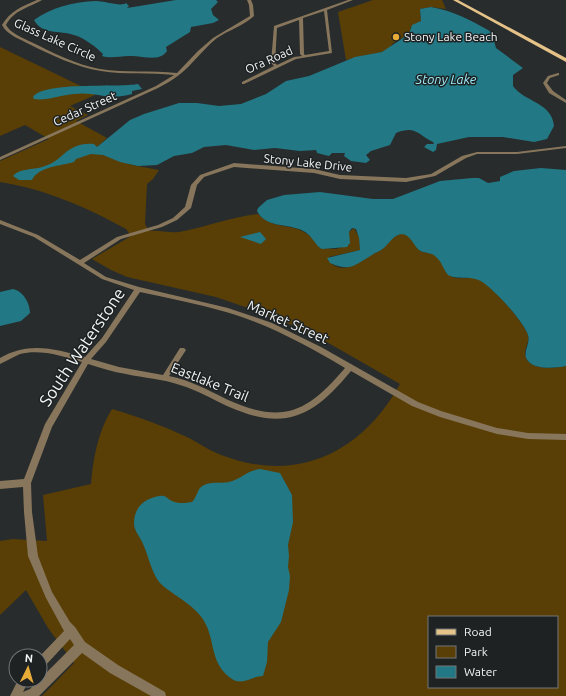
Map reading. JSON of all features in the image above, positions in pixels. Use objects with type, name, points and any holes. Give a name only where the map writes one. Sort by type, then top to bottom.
[{"type":"main road","points":[[456,0],[566,60]]},
{"type":"main road","points":[[465,0],[565,54]]},
{"type":"main road","points":[[555,54],[557,52],[565,54]]},
{"type":"street","name":"Glass Lake Circle","points":[[40,0],[8,16],[2,26],[9,32],[89,68],[117,72],[158,71],[178,74]]},
{"type":"street","points":[[178,74],[213,39],[227,30],[245,22],[252,16],[249,0]]},
{"type":"street","points":[[276,66],[273,63],[274,31],[280,24],[351,0]]},
{"type":"street","name":"Ora Road","points":[[243,83],[276,66],[304,56],[331,52],[325,9]]},
{"type":"street","points":[[301,17],[302,52],[304,56]]},
{"type":"street","name":"Cedar Street","points":[[0,159],[157,87],[178,74]]},
{"type":"street","points":[[558,74],[549,77],[545,83],[551,92],[566,102]]},
{"type":"street","name":"Stony Lake Drive","points":[[80,263],[119,238],[160,226],[175,219],[188,208],[194,185],[202,176],[234,166],[314,171],[340,177],[406,180],[433,175],[464,157],[477,153],[517,153],[566,147]]},
{"type":"street","name":"Market Street","points":[[0,222],[36,236],[104,278],[138,289],[228,310],[294,336],[415,404],[454,419],[484,428],[512,433],[566,438]]},
{"type":"street","name":"South Waterstone","points":[[138,289],[104,340],[86,361],[48,426],[27,483],[29,520],[33,556],[49,595],[62,619],[82,646],[126,677],[161,696]]},
{"type":"street","name":"Eastlake Trail","points":[[0,361],[20,352],[37,350],[118,369],[165,378],[190,385],[247,411],[283,416],[312,406],[336,385],[350,367]]},
{"type":"street","points":[[165,378],[182,350]]},
{"type":"street","points":[[0,486],[27,483]]},
{"type":"street","points":[[48,655],[71,631]]},
{"type":"street","points":[[26,696],[34,694],[82,646]]},
{"type":"green space","points":[[373,0],[442,0],[446,9],[431,7],[420,9],[421,21],[411,27],[409,34],[392,44],[391,48],[382,52],[346,60],[338,12]]},
{"type":"green space","points":[[0,47],[87,89],[95,95],[70,106],[88,115],[76,121],[107,138],[97,147],[100,154],[132,165],[159,170],[153,179],[147,184],[145,224],[149,231],[179,232],[238,217],[258,214],[274,224],[304,232],[312,238],[320,248],[336,249],[349,245],[349,232],[354,228],[359,237],[360,250],[329,257],[328,260],[333,265],[344,268],[361,262],[372,254],[381,250],[395,237],[403,234],[409,237],[420,251],[433,254],[438,257],[446,272],[451,276],[457,278],[478,279],[498,295],[520,322],[528,335],[525,353],[530,363],[535,366],[548,368],[566,366],[566,696],[42,696],[74,663],[48,628],[26,590],[0,615],[0,541],[13,539],[47,541],[43,495],[91,484],[97,445],[103,426],[112,409],[170,430],[224,456],[252,464],[278,466],[303,463],[326,456],[348,444],[367,427],[385,407],[400,384],[318,337],[274,317],[216,297],[127,277],[92,259],[131,236],[126,229],[96,213],[49,194],[0,182],[0,161],[49,139],[25,125],[0,136]]},
{"type":"water","points":[[176,0],[216,0],[218,2],[211,9],[213,15],[219,20],[213,23],[191,27],[190,32],[166,47],[167,51],[164,55],[155,58],[134,56],[102,56],[103,54],[100,51],[82,38],[46,30],[37,25],[34,20],[41,15],[64,6],[80,3],[100,1],[117,4],[126,3],[129,6],[127,8]]},
{"type":"water","name":"Stony Lake","points":[[431,7],[454,13],[488,30],[492,33],[496,48],[523,68],[513,75],[513,86],[524,96],[543,107],[552,118],[554,126],[547,139],[534,142],[503,137],[469,137],[437,144],[436,150],[433,152],[424,147],[427,144],[434,144],[433,142],[413,130],[408,130],[396,133],[390,145],[371,151],[366,155],[370,160],[366,163],[351,161],[344,156],[345,153],[332,153],[329,156],[317,153],[316,150],[300,151],[275,148],[254,150],[226,145],[204,147],[192,153],[174,156],[157,165],[138,166],[120,162],[103,155],[91,154],[76,159],[74,162],[45,169],[35,175],[32,180],[19,180],[13,176],[22,170],[38,168],[49,164],[77,146],[94,144],[97,147],[130,120],[144,114],[179,103],[197,103],[219,106],[241,104],[266,94],[286,81],[309,76],[355,57],[382,52],[409,34],[412,25],[421,21],[420,9]]},
{"type":"water","points":[[138,84],[142,89],[132,91],[132,94],[115,97],[82,93],[43,99],[34,99],[33,97],[40,92],[66,87]]},
{"type":"water","points":[[541,168],[566,170],[566,366],[562,367],[546,368],[531,364],[525,355],[529,338],[528,335],[521,322],[503,300],[481,281],[472,278],[457,278],[448,275],[440,261],[434,255],[419,250],[408,236],[399,234],[383,248],[357,264],[343,267],[330,263],[327,258],[360,250],[359,238],[356,229],[352,228],[349,232],[350,243],[347,247],[322,249],[304,231],[265,220],[257,211],[258,208],[267,200],[284,195],[320,192],[373,199],[393,199],[440,181],[479,178],[488,183],[500,181],[500,177],[514,171]]},
{"type":"water","points":[[260,232],[266,239],[261,244],[240,237]]},
{"type":"water","points":[[13,289],[17,290],[23,295],[29,305],[30,313],[21,321],[0,326],[0,292]]},
{"type":"water","points":[[260,469],[280,473],[292,495],[293,522],[288,545],[288,567],[290,576],[289,590],[281,622],[268,642],[267,662],[263,676],[244,681],[236,681],[225,673],[216,659],[208,629],[200,615],[190,605],[166,588],[158,580],[135,530],[134,520],[139,506],[151,499],[164,496],[177,503],[192,502],[200,488],[207,484],[229,482],[251,471]]},
{"type":"place","name":"Stony Lake Beach","points":[[396,37]]}]
